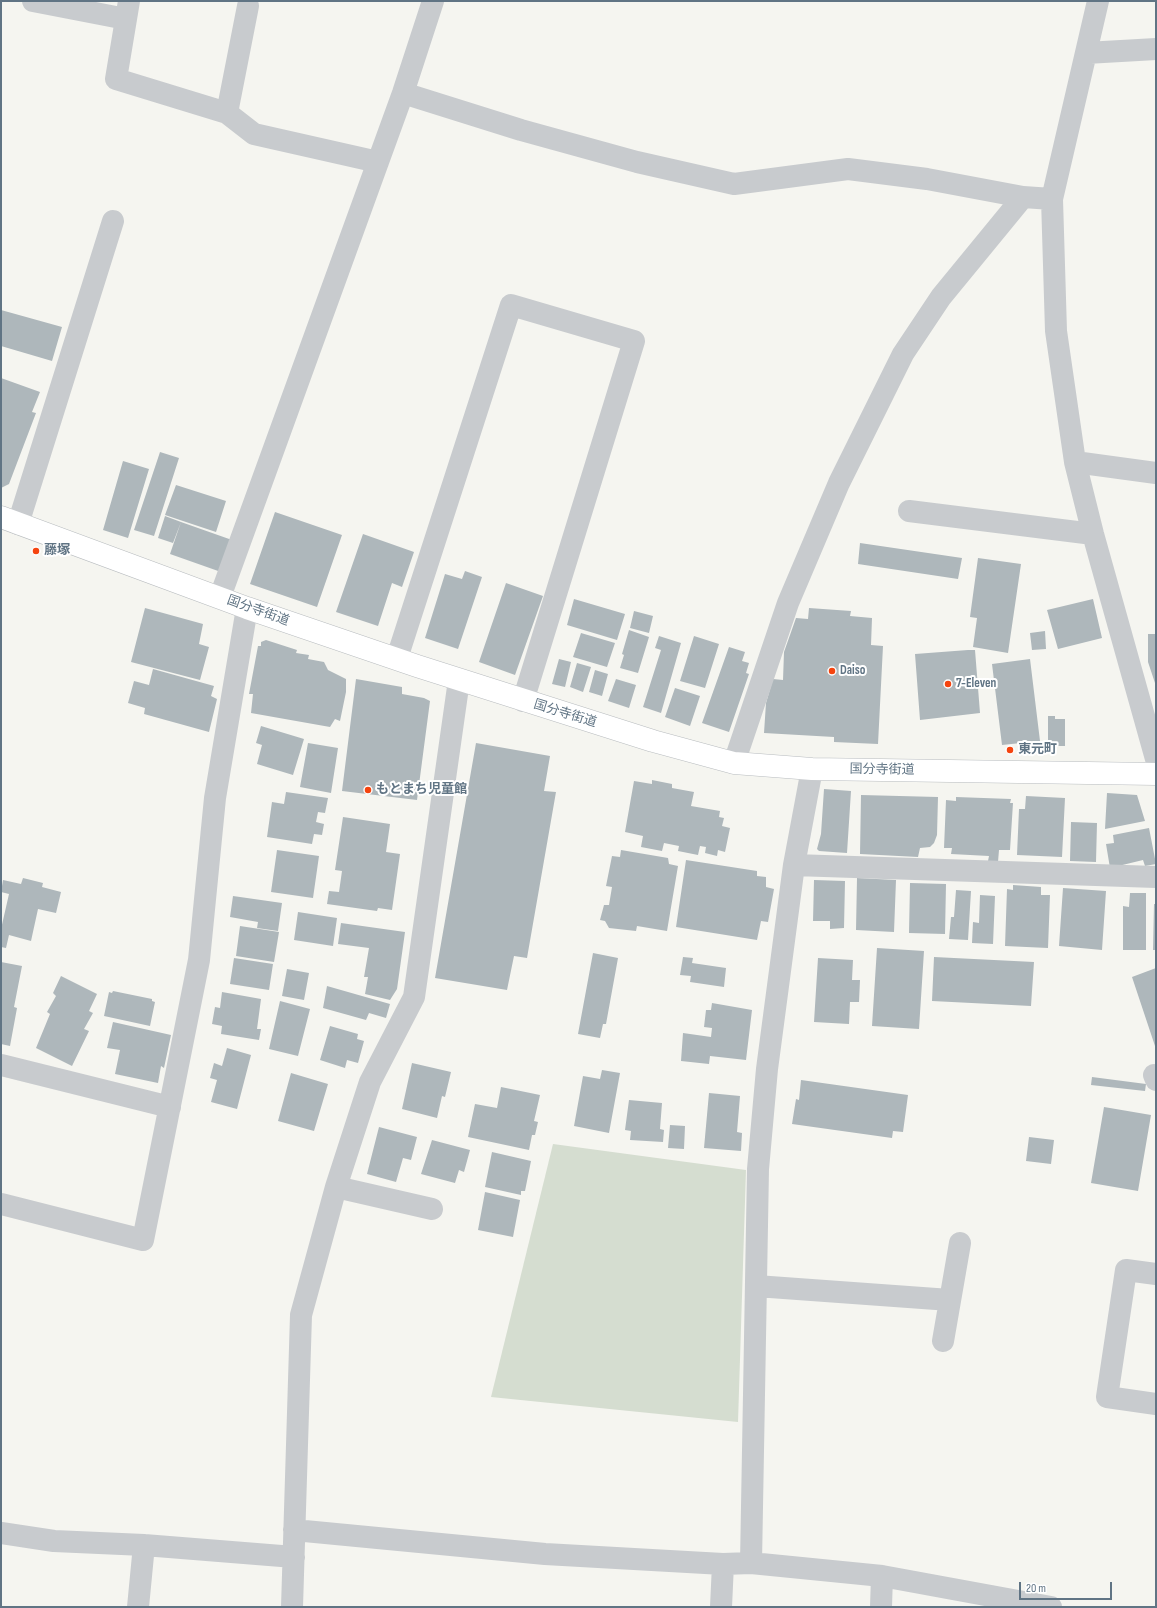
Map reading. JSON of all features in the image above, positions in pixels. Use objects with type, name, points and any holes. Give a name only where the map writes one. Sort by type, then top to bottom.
[{"type":"main road","name":"国分寺街道","points":[[10,521],[247,608],[398,658],[459,680],[653,741],[734,763],[812,769],[1156,774]]},
{"type":"street","points":[[33,1],[127,10],[116,79],[227,112],[254,134],[378,162]]},
{"type":"street","points":[[220,597],[403,93],[433,1]]},
{"type":"street","points":[[1098,1],[1052,199],[1056,331],[1075,462],[1093,534],[1156,759]]},
{"type":"street","points":[[227,112],[248,6]]},
{"type":"street","points":[[1086,53],[1156,49]]},
{"type":"street","points":[[403,93],[520,130],[637,162],[734,184],[848,169],[928,179],[1024,197],[1052,199]]},
{"type":"street","points":[[734,763],[788,603],[839,483],[903,354],[940,297],[1024,197]]},
{"type":"street","points":[[10,521],[113,221]]},
{"type":"street","points":[[398,658],[511,305],[634,341],[524,701]]},
{"type":"street","points":[[1075,462],[1156,473]]},
{"type":"street","points":[[909,511],[1093,534]]},
{"type":"street","points":[[1,1204],[143,1240],[199,960],[215,798],[247,608]]},
{"type":"street","points":[[292,1607],[301,1316],[336,1187],[370,1082],[414,997],[459,680]]},
{"type":"street","points":[[751,1563],[759,1154],[767,1069],[794,865],[812,769]]},
{"type":"street","points":[[794,865],[1156,877]]},
{"type":"street","points":[[1,1065],[170,1107]]},
{"type":"street","points":[[336,1187],[432,1209]]},
{"type":"street","points":[[942,1341],[960,1243]]},
{"type":"street","points":[[1156,1274],[1126,1270],[1107,1397],[1156,1404]]},
{"type":"street","points":[[756,1286],[950,1300]]},
{"type":"street","points":[[294,1530],[545,1554],[723,1564],[751,1563],[882,1576],[1051,1607]]},
{"type":"street","points":[[1,1533],[54,1541],[294,1557]]},
{"type":"street","points":[[138,1607],[144,1546]]},
{"type":"street","points":[[720,1607],[723,1564]]},
{"type":"street","points":[[881,1607],[882,1576]]},
{"type":"shaded area","points":[[553,1144],[746,1170],[738,1422],[491,1397]]},
{"type":"building","points":[[1,310],[62,327],[52,361],[1,346]]},
{"type":"building","points":[[1,378],[40,392],[32,412],[36,413],[9,484],[1,488]]},
{"type":"building","points":[[160,452],[179,458],[154,536],[134,530]]},
{"type":"building","points":[[123,461],[149,469],[128,538],[103,530]]},
{"type":"building","points":[[176,485],[226,501],[216,532],[165,515]]},
{"type":"building","points":[[275,512],[342,535],[317,607],[250,584]]},
{"type":"building","points":[[165,516],[181,522],[173,543],[158,538]]},
{"type":"building","points":[[181,522],[232,540],[221,572],[170,554]]},
{"type":"building","points":[[363,534],[414,552],[402,587],[392,583],[378,626],[336,612]]},
{"type":"building","points":[[860,543],[962,558],[958,579],[858,564]]},
{"type":"building","points":[[978,558],[1021,564],[1008,653],[973,647],[977,618],[970,617]]},
{"type":"building","points":[[465,571],[482,577],[458,649],[425,638],[445,574],[462,579]]},
{"type":"building","points":[[506,583],[543,596],[515,675],[479,662]]},
{"type":"building","points":[[574,599],[625,614],[617,640],[567,625]]},
{"type":"building","points":[[1093,599],[1102,638],[1058,649],[1047,610]]},
{"type":"building","points":[[145,608],[203,624],[199,644],[209,647],[200,680],[131,662]]},
{"type":"building","points":[[809,608],[851,611],[850,616],[872,618],[871,645],[883,646],[878,744],[834,742],[834,737],[764,733],[766,703],[773,679],[783,680],[784,652],[796,618],[808,619]]},
{"type":"building","points":[[634,611],[653,616],[649,633],[630,628]]},
{"type":"building","points":[[629,630],[649,637],[638,673],[620,668],[624,655],[622,654]]},
{"type":"building","points":[[1045,631],[1046,649],[1032,650],[1030,633]]},
{"type":"building","points":[[581,633],[615,643],[607,667],[573,657]]},
{"type":"building","points":[[1148,634],[1156,634],[1156,686],[1148,662]]},
{"type":"building","points":[[659,636],[681,643],[661,713],[643,707],[661,650],[655,648]]},
{"type":"building","points":[[694,636],[719,644],[705,688],[680,681]]},
{"type":"building","points":[[266,640],[297,650],[296,653],[309,655],[308,659],[324,662],[328,670],[346,679],[346,692],[340,721],[335,719],[330,727],[251,713],[253,694],[249,694],[258,646],[261,646],[261,642]]},
{"type":"building","points":[[729,647],[745,652],[742,661],[749,663],[746,673],[749,674],[729,732],[702,723]]},
{"type":"building","name":"7-Eleven","points":[[975,650],[980,713],[920,720],[915,654]]},
{"type":"building","points":[[559,659],[571,662],[565,687],[552,684]]},
{"type":"building","points":[[1030,659],[1040,741],[1002,745],[992,664]]},
{"type":"building","points":[[577,663],[591,667],[583,692],[570,687]]},
{"type":"building","points":[[153,669],[214,686],[211,696],[217,699],[209,732],[144,714],[145,708],[128,703],[134,681],[149,685]]},
{"type":"building","points":[[595,670],[608,674],[602,696],[589,692]]},
{"type":"building","points":[[356,679],[402,687],[402,694],[424,698],[430,701],[417,800],[342,791]]},
{"type":"building","points":[[616,679],[636,685],[629,708],[608,701]]},
{"type":"building","points":[[675,688],[700,696],[690,726],[665,717]]},
{"type":"building","points":[[1048,716],[1055,716],[1055,719],[1065,719],[1065,746],[1048,746]]},
{"type":"building","points":[[261,726],[304,739],[293,775],[257,764],[262,745],[256,743]]},
{"type":"building","points":[[308,743],[338,748],[331,793],[300,787]]},
{"type":"building","points":[[476,743],[550,756],[544,791],[556,792],[527,958],[514,956],[507,990],[435,978]]},
{"type":"building","points":[[652,780],[672,784],[672,788],[694,792],[691,806],[720,811],[719,817],[724,818],[722,826],[730,828],[725,852],[718,850],[717,856],[705,853],[706,847],[700,846],[698,855],[678,851],[679,846],[664,843],[662,851],[641,847],[643,836],[625,832],[634,781],[652,784]]},
{"type":"building","points":[[824,789],[851,791],[847,853],[819,851],[817,849],[821,834]]},
{"type":"building","points":[[286,792],[328,798],[325,813],[318,812],[316,822],[324,824],[322,835],[314,834],[312,844],[267,837],[272,802],[284,804]]},
{"type":"building","points":[[1107,793],[1137,795],[1145,821],[1105,829]]},
{"type":"building","points":[[861,795],[938,797],[937,835],[934,843],[930,847],[920,848],[918,857],[860,854]]},
{"type":"building","points":[[1026,796],[1065,798],[1062,857],[1017,855],[1019,809],[1025,809]]},
{"type":"building","points":[[956,797],[1011,799],[1010,803],[1013,803],[1010,850],[999,850],[998,862],[988,861],[989,856],[951,854],[952,848],[944,848],[946,800],[956,801]]},
{"type":"building","points":[[343,817],[390,824],[386,852],[400,854],[392,910],[378,908],[377,911],[327,904],[329,891],[339,892],[342,871],[335,870]]},
{"type":"building","points":[[1071,822],[1097,823],[1096,862],[1070,861]]},
{"type":"building","points":[[1149,828],[1156,864],[1145,866],[1143,860],[1110,868],[1106,844],[1114,843],[1113,835]]},
{"type":"building","points":[[277,850],[319,856],[313,898],[271,892]]},
{"type":"building","points":[[621,850],[668,858],[669,864],[678,866],[667,931],[637,926],[636,931],[609,928],[605,921],[600,920],[604,905],[609,905],[612,887],[606,886],[612,856],[620,857]]},
{"type":"building","points":[[686,860],[757,871],[757,876],[766,877],[766,887],[774,889],[768,922],[761,921],[757,940],[676,927]]},
{"type":"building","points":[[23,878],[43,883],[42,887],[61,892],[56,913],[38,909],[31,941],[9,935],[6,948],[1,947],[1,929],[9,894],[1,892],[3,880],[21,884]]},
{"type":"building","points":[[857,878],[896,880],[894,932],[856,930]]},
{"type":"building","points":[[814,880],[845,881],[844,928],[830,929],[830,921],[813,921]]},
{"type":"building","points":[[910,883],[946,884],[945,934],[909,933]]},
{"type":"building","points":[[1013,885],[1041,887],[1041,895],[1050,895],[1048,948],[1005,946],[1007,889],[1013,890]]},
{"type":"building","points":[[1063,888],[1106,891],[1102,950],[1059,946]]},
{"type":"building","points":[[956,890],[971,891],[968,940],[949,939],[951,917],[954,917]]},
{"type":"building","points":[[1130,893],[1146,893],[1146,950],[1123,950],[1123,906],[1129,907]]},
{"type":"building","points":[[980,895],[995,896],[993,944],[972,943],[973,922],[979,923]]},
{"type":"building","points":[[233,896],[282,903],[278,931],[257,928],[258,922],[230,917]]},
{"type":"building","points":[[1154,904],[1156,904],[1156,950],[1153,950]]},
{"type":"building","points":[[298,912],[337,918],[333,946],[294,940]]},
{"type":"building","points":[[341,923],[405,932],[397,989],[390,1000],[365,994],[368,977],[364,977],[369,948],[338,944]]},
{"type":"building","points":[[240,926],[279,932],[274,962],[236,956]]},
{"type":"building","points":[[877,948],[924,951],[919,1029],[872,1026]]},
{"type":"building","points":[[593,953],[618,958],[606,1024],[603,1024],[600,1038],[578,1034]]},
{"type":"building","points":[[683,957],[693,958],[692,963],[726,968],[724,987],[690,982],[691,976],[680,975]]},
{"type":"building","points":[[934,957],[1034,962],[1031,1006],[932,1001]]},
{"type":"building","points":[[234,958],[273,964],[269,990],[230,984]]},
{"type":"building","points":[[818,958],[853,960],[852,980],[860,980],[859,1002],[850,1002],[849,1024],[814,1022]]},
{"type":"building","points":[[1,962],[22,966],[14,1007],[17,1008],[10,1046],[1,1044]]},
{"type":"building","points":[[1156,968],[1156,1049],[1132,977]]},
{"type":"building","points":[[287,969],[309,973],[304,1000],[282,996]]},
{"type":"building","points":[[61,976],[97,994],[89,1011],[93,1013],[84,1029],[89,1031],[72,1066],[36,1048],[50,1014],[47,1012],[56,996],[53,993]]},
{"type":"building","points":[[327,986],[390,1004],[386,1018],[369,1013],[366,1020],[323,1008]]},
{"type":"building","points":[[113,991],[152,999],[152,1001],[155,1002],[150,1026],[104,1016],[109,992],[112,993]]},
{"type":"building","points":[[222,992],[261,999],[257,1029],[261,1029],[259,1040],[221,1034],[222,1026],[212,1024],[215,1007],[220,1008]]},
{"type":"building","points":[[280,1001],[310,1009],[298,1056],[269,1049]]},
{"type":"building","points":[[712,1003],[752,1010],[746,1060],[710,1056],[709,1064],[681,1061],[683,1033],[711,1037],[712,1028],[704,1027],[706,1010],[711,1010]]},
{"type":"building","points":[[113,1022],[171,1035],[164,1068],[161,1066],[158,1083],[115,1074],[120,1050],[107,1048]]},
{"type":"building","points":[[330,1026],[358,1034],[357,1039],[364,1041],[358,1063],[347,1060],[345,1068],[320,1060]]},
{"type":"building","points":[[227,1048],[251,1055],[237,1109],[211,1102],[217,1080],[210,1078],[214,1063],[222,1066]]},
{"type":"building","points":[[412,1063],[451,1072],[445,1097],[442,1096],[437,1118],[402,1109]]},
{"type":"building","points":[[602,1070],[620,1073],[609,1133],[574,1126],[583,1076],[600,1079]]},
{"type":"building","points":[[291,1073],[328,1084],[314,1131],[278,1121]]},
{"type":"building","points":[[1092,1077],[1146,1084],[1145,1091],[1091,1085]]},
{"type":"building","points":[[801,1080],[908,1095],[903,1132],[893,1131],[892,1138],[792,1124],[796,1099],[799,1100]]},
{"type":"building","points":[[501,1087],[540,1095],[534,1121],[538,1122],[535,1135],[532,1135],[529,1150],[468,1137],[475,1104],[497,1108]]},
{"type":"building","points":[[709,1093],[740,1096],[737,1132],[742,1133],[741,1151],[704,1148]]},
{"type":"building","points":[[629,1100],[662,1103],[660,1129],[664,1130],[663,1142],[630,1140],[631,1131],[625,1130]]},
{"type":"building","points":[[1104,1107],[1151,1115],[1138,1191],[1091,1183]]},
{"type":"building","points":[[670,1125],[685,1126],[684,1149],[668,1148]]},
{"type":"building","points":[[379,1127],[417,1137],[411,1160],[403,1158],[396,1182],[367,1174]]},
{"type":"building","points":[[1029,1137],[1054,1140],[1051,1164],[1026,1161]]},
{"type":"building","points":[[432,1140],[470,1150],[464,1172],[459,1170],[455,1183],[421,1174]]},
{"type":"building","points":[[492,1152],[531,1161],[525,1191],[521,1191],[521,1195],[485,1187]]},
{"type":"building","points":[[485,1192],[520,1200],[513,1237],[478,1230]]},
{"type":"place","name":"藤塚","points":[[36,551]]},
{"type":"place","name":"Daiso","points":[[832,671]]},
{"type":"place","name":"7-Eleven","points":[[948,684]]},
{"type":"place","name":"東元町","points":[[1010,750]]},
{"type":"place","name":"もとまち児童館","points":[[368,790]]}]
